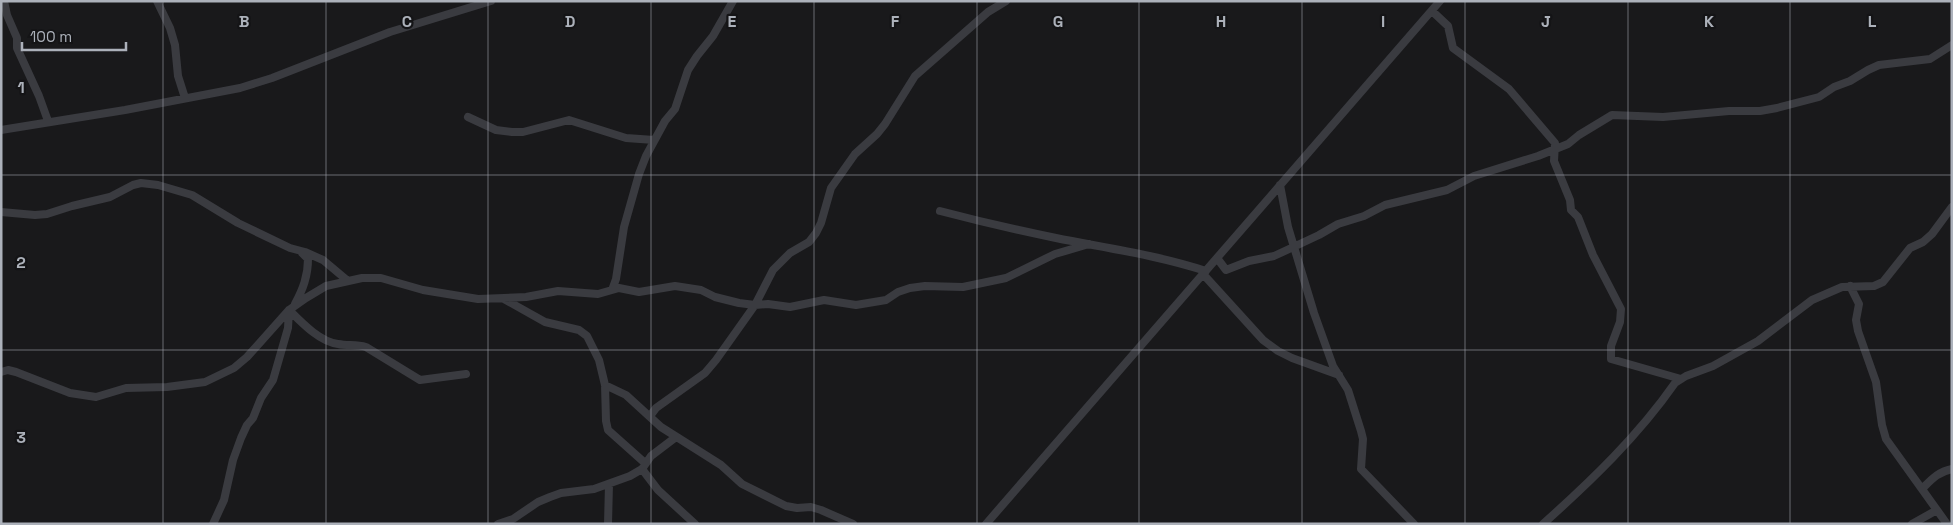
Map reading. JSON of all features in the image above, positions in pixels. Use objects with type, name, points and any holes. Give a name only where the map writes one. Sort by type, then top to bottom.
[{"type":"street","points":[[4,1],[7,15],[17,38],[18,48],[48,121]]},
{"type":"street","points":[[157,1],[170,28],[175,45],[178,76],[185,98]]},
{"type":"street","points":[[1,130],[125,110],[259,82],[390,32],[490,1]]},
{"type":"street","points":[[612,290],[616,279],[624,227],[639,174],[654,140],[665,121],[675,109],[688,70],[713,36],[733,1]]},
{"type":"street","points":[[650,416],[656,408],[705,373],[755,305],[773,270],[779,263],[809,242],[821,223],[831,188],[855,154],[885,124],[915,76],[988,12],[1006,1]]},
{"type":"street","points":[[986,524],[1440,1]]},
{"type":"street","points":[[1432,11],[1448,26],[1453,48],[1509,88],[1556,143],[1554,161],[1570,200],[1571,210],[1578,217],[1593,255],[1621,309],[1620,322],[1611,346],[1611,359],[1681,379]]},
{"type":"street","points":[[1217,258],[1226,270],[1249,260],[1274,256],[1338,224],[1364,216],[1385,206],[1447,190],[1474,176],[1568,144],[1601,120],[1612,115],[1663,117],[1729,111],[1760,111],[1777,108],[1819,97],[1834,87],[1879,66],[1930,59],[1952,45]]},
{"type":"street","points":[[468,117],[496,130],[512,132],[523,132],[569,120],[626,138],[654,140]]},
{"type":"street","points":[[1,212],[35,215],[47,214],[110,197],[141,183],[174,188],[192,195],[238,223],[290,248],[323,260],[348,281]]},
{"type":"street","points":[[1280,185],[1285,212],[1314,313],[1333,366],[1348,390],[1361,431],[1362,469],[1414,524]]},
{"type":"street","points":[[1543,524],[1618,453],[1652,416],[1681,379],[1737,354],[1758,341],[1812,300],[1842,287],[1874,286],[1883,282],[1910,248],[1923,242],[1932,234],[1952,207]]},
{"type":"street","points":[[940,211],[1016,229],[1175,261],[1204,273],[1263,340],[1292,358],[1338,375]]},
{"type":"street","points":[[1,372],[8,370],[16,372],[70,393],[96,397],[126,388],[167,387],[205,382],[234,368],[248,357],[292,308],[326,286],[348,281],[381,278],[418,289],[478,298],[532,296],[558,291],[598,294],[619,288],[639,292],[675,286],[686,287],[739,303],[755,305],[768,304],[790,307],[824,300],[856,305],[886,300],[898,292],[910,288],[970,286],[985,281],[1006,278],[1055,254],[1088,244]]},
{"type":"street","points":[[213,524],[224,500],[233,460],[241,438],[247,425],[253,418],[261,398],[273,380],[292,308],[306,280],[308,259],[298,250]]},
{"type":"street","points":[[1850,286],[1859,304],[1856,320],[1858,331],[1876,382],[1882,425],[1886,439],[1947,524]]},
{"type":"street","points":[[500,298],[546,322],[584,332],[599,360],[605,385],[608,430],[644,466],[658,490],[695,524]]},
{"type":"street","points":[[292,308],[300,322],[330,342],[357,344],[366,347],[420,380],[466,374]]},
{"type":"street","points":[[605,385],[626,395],[661,428],[720,465],[742,484],[776,501],[797,508],[811,507],[853,524]]},
{"type":"street","points":[[498,524],[513,519],[538,502],[561,493],[594,489],[630,476],[644,466],[651,456],[676,437]]},
{"type":"street","points":[[1922,489],[1933,477],[1942,471],[1952,469]]},
{"type":"street","points":[[608,524],[609,484]]},
{"type":"street","points":[[1912,524],[1937,510]]}]
